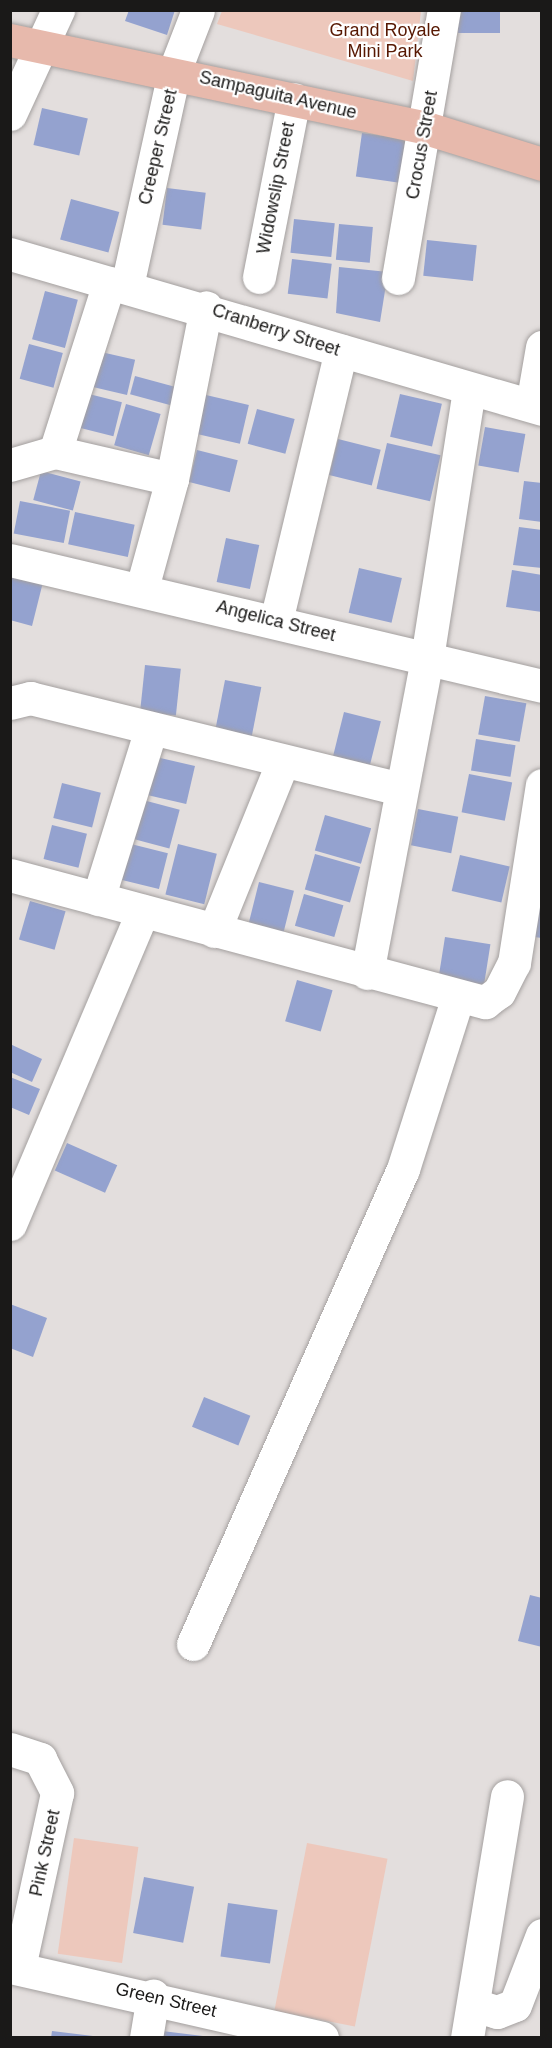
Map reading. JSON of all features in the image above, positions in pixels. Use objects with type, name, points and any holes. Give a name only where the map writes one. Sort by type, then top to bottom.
[{"type":"main road","name":"Sampaguita Avenue","points":[[10,40],[174,72],[426,128],[542,164]]},
{"type":"street","points":[[10,114],[43,48],[58,10]]},
{"type":"street","name":"Creeper Street","points":[[55,452],[118,284],[174,72],[198,10]]},
{"type":"street","name":"Crocus Street","points":[[398,278],[426,128],[444,10]]},
{"type":"street","name":"Widowslip Street","points":[[259,277],[294,99]]},
{"type":"street","name":"Cranberry Street","points":[[10,254],[206,307],[469,390],[537,407]]},
{"type":"street","points":[[142,588],[172,479],[206,307]]},
{"type":"street","points":[[537,407],[542,347]]},
{"type":"street","points":[[276,621],[341,351]]},
{"type":"street","points":[[367,973],[428,658],[469,390]]},
{"type":"street","points":[[10,465],[55,452],[172,479]]},
{"type":"street","name":"Angelica Street","points":[[10,560],[142,588],[542,686]]},
{"type":"street","points":[[10,703],[30,698],[401,789]]},
{"type":"street","points":[[98,899],[151,729]]},
{"type":"street","points":[[214,931],[283,761]]},
{"type":"street","points":[[10,875],[367,973],[485,1002],[507,980],[542,785]]},
{"type":"street","points":[[10,1224],[143,911]]},
{"type":"street","points":[[192,1644],[412,1147],[458,997]]},
{"type":"street","name":"Pink Street","points":[[15,1967],[57,1793],[50,1772],[17,1750]]},
{"type":"street","points":[[467,2037],[507,1796]]},
{"type":"street","points":[[474,2005],[497,2012],[515,2005],[542,1935]]},
{"type":"street","name":"Green Street","points":[[15,1967],[153,1996],[322,2037]]},
{"type":"street","points":[[146,2037],[153,1996]]},
{"type":"green space","name":"Grand Royale Mini Park","points":[[222,11],[421,11],[413,81],[217,24]]},
{"type":"green space","points":[[74,1838],[138,1847],[122,1963],[58,1954]]},
{"type":"green space","points":[[307,1843],[387,1859],[355,2027],[274,2011]]},
{"type":"building","points":[[129,10],[175,10],[167,35],[125,21]]},
{"type":"building","points":[[458,10],[500,10],[500,33],[458,33]]},
{"type":"building","points":[[42,108],[88,119],[79,156],[33,145]]},
{"type":"building","points":[[362,133],[406,139],[399,183],[356,177]]},
{"type":"building","points":[[167,188],[206,193],[201,229],[162,225]]},
{"type":"building","points":[[71,199],[119,212],[108,253],[60,240]]},
{"type":"building","points":[[294,219],[335,223],[331,257],[290,253]]},
{"type":"building","points":[[339,224],[373,227],[370,263],[336,260]]},
{"type":"building","points":[[427,240],[477,245],[473,281],[423,276]]},
{"type":"building","points":[[292,259],[332,264],[327,299],[288,294]]},
{"type":"building","points":[[339,267],[388,272],[380,322],[336,313]]},
{"type":"building","points":[[45,291],[78,300],[65,348],[32,339]]},
{"type":"building","points":[[29,344],[63,353],[53,388],[20,379]]},
{"type":"building","points":[[101,352],[135,360],[127,395],[93,387]]},
{"type":"building","points":[[135,376],[177,387],[172,405],[130,394]]},
{"type":"building","points":[[85,393],[122,402],[113,436],[77,427]]},
{"type":"building","points":[[400,394],[442,404],[432,447],[390,437]]},
{"type":"building","points":[[206,395],[249,405],[240,444],[197,434]]},
{"type":"building","points":[[126,404],[161,414],[149,455],[114,445]]},
{"type":"building","points":[[257,409],[295,419],[285,454],[248,444]]},
{"type":"building","points":[[485,427],[525,434],[519,473],[478,465]]},
{"type":"building","points":[[338,439],[381,450],[372,486],[329,475]]},
{"type":"building","points":[[387,443],[441,455],[430,501],[376,489]]},
{"type":"building","points":[[197,450],[238,460],[230,492],[189,482]]},
{"type":"building","points":[[41,471],[81,482],[73,511],[33,500]]},
{"type":"building","points":[[524,481],[542,483],[542,522],[519,519]]},
{"type":"building","points":[[20,501],[70,511],[64,543],[14,533]]},
{"type":"building","points":[[75,512],[135,525],[128,557],[68,544]]},
{"type":"building","points":[[519,527],[542,530],[542,568],[513,565]]},
{"type":"building","points":[[226,538],[259,545],[250,589],[217,582]]},
{"type":"building","points":[[359,568],[402,578],[392,623],[349,613]]},
{"type":"building","points":[[10,569],[44,578],[32,626],[10,620]]},
{"type":"building","points":[[512,570],[542,575],[542,612],[506,607]]},
{"type":"building","points":[[145,665],[181,669],[176,716],[140,712]]},
{"type":"building","points":[[225,680],[261,687],[251,738],[215,731]]},
{"type":"building","points":[[485,696],[526,703],[520,742],[478,734]]},
{"type":"building","points":[[344,712],[381,721],[370,765],[333,756]]},
{"type":"building","points":[[476,739],[516,745],[511,777],[471,771]]},
{"type":"building","points":[[156,757],[195,766],[186,804],[147,795]]},
{"type":"building","points":[[469,774],[512,782],[505,821],[462,812]]},
{"type":"building","points":[[62,783],[101,793],[92,828],[53,818]]},
{"type":"building","points":[[143,800],[180,810],[169,848],[133,839]]},
{"type":"building","points":[[418,809],[458,817],[451,853],[411,845]]},
{"type":"building","points":[[325,815],[371,828],[361,864],[315,851]]},
{"type":"building","points":[[52,825],[87,834],[78,868],[44,859]]},
{"type":"building","points":[[131,844],[168,853],[159,889],[122,880]]},
{"type":"building","points":[[178,844],[217,854],[204,904],[165,894]]},
{"type":"building","points":[[315,854],[360,867],[350,903],[305,890]]},
{"type":"building","points":[[460,855],[510,866],[501,903],[452,891]]},
{"type":"building","points":[[259,882],[294,891],[283,933],[248,925]]},
{"type":"building","points":[[304,894],[343,905],[334,937],[295,926]]},
{"type":"building","points":[[540,895],[542,895],[542,938],[534,937]]},
{"type":"building","points":[[30,901],[66,911],[55,950],[19,939]]},
{"type":"building","points":[[445,937],[490,944],[484,985],[439,977]]},
{"type":"building","points":[[297,980],[333,990],[321,1032],[285,1021]]},
{"type":"building","points":[[10,1044],[42,1059],[32,1082],[10,1072]]},
{"type":"building","points":[[10,1077],[40,1089],[29,1115],[10,1107]]},
{"type":"building","points":[[67,1143],[117,1165],[105,1193],[55,1170]]},
{"type":"building","points":[[10,1304],[47,1318],[33,1357],[10,1348]]},
{"type":"building","points":[[204,1397],[250,1416],[238,1445],[192,1427]]},
{"type":"building","points":[[530,1595],[542,1598],[542,1647],[518,1641]]},
{"type":"building","points":[[144,1877],[194,1887],[183,1943],[133,1933]]},
{"type":"building","points":[[228,1903],[278,1910],[270,1963],[220,1956]]},
{"type":"building","points":[[52,2031],[93,2036],[92,2038],[51,2038]]},
{"type":"building","points":[[162,2031],[203,2036],[203,2038],[162,2038]]}]
